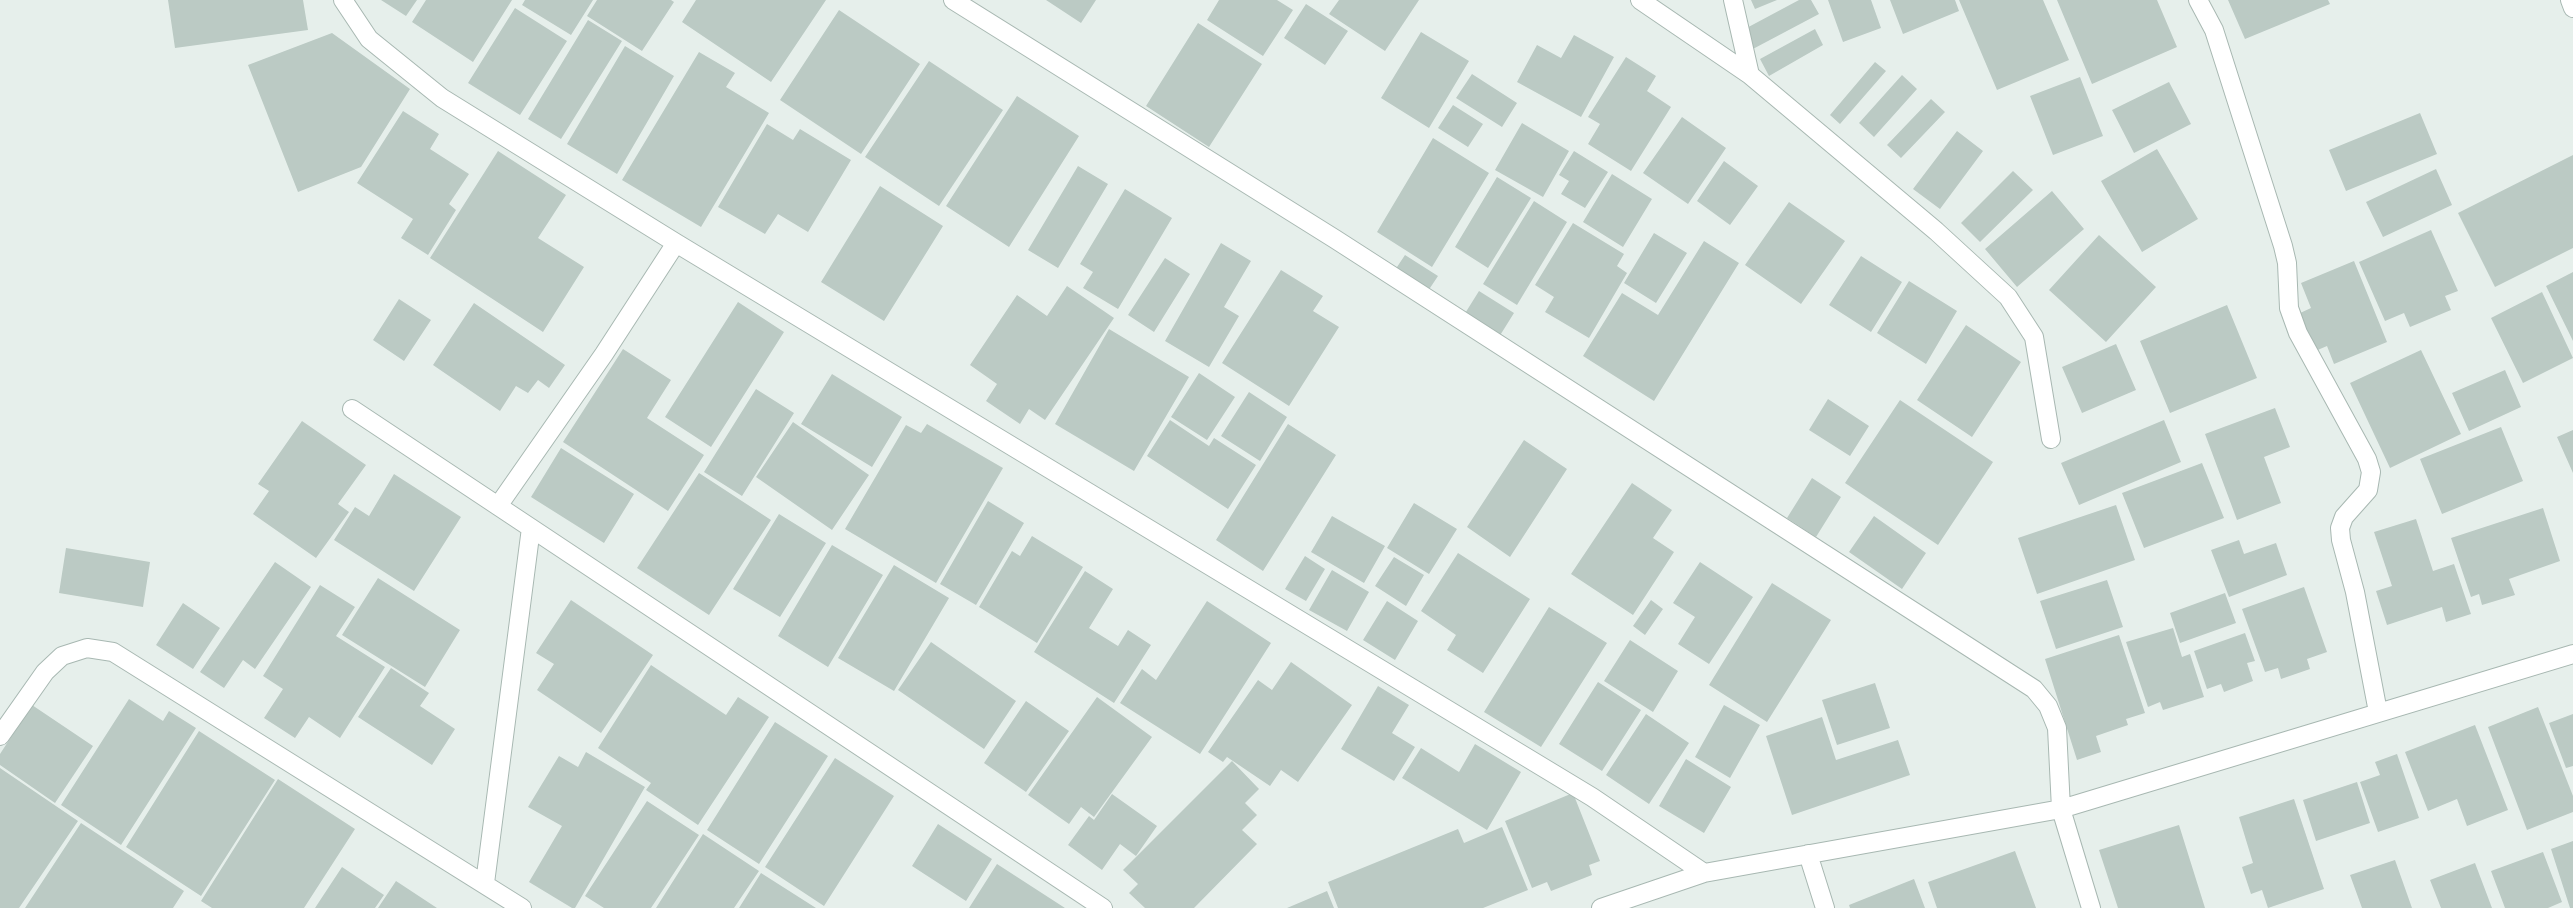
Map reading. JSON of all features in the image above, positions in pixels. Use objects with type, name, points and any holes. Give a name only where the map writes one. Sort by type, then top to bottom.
[{"type":"street","points":[[343,0],[369,39],[442,98],[676,243],[1592,797],[1704,873]]},
{"type":"street","points":[[953,0],[1335,239],[2034,689],[2048,706],[2057,728],[2061,809],[2091,908]]},
{"type":"street","points":[[1640,0],[1750,75],[1936,231],[2008,297],[2034,337],[2051,439]]},
{"type":"street","points":[[1733,0],[1750,75]]},
{"type":"street","points":[[2198,0],[2214,30],[2283,246],[2287,263],[2289,308],[2298,333],[2367,459],[2371,472],[2368,490],[2344,517],[2340,528],[2378,712]]},
{"type":"street","points":[[2570,0],[2573,8]]},
{"type":"street","points":[[498,506],[604,354],[676,243]]},
{"type":"street","points":[[352,409],[1103,908]]},
{"type":"street","points":[[485,883],[531,528]]},
{"type":"street","points":[[0,735],[45,672],[62,657],[87,648],[113,652],[522,908]]},
{"type":"street","points":[[1601,908],[1704,873],[2061,809],[2573,654]]},
{"type":"street","points":[[1808,854],[1825,908]]},
{"type":"building","points":[[168,0],[303,0],[308,30],[175,48]]},
{"type":"building","points":[[381,0],[417,0],[406,16]]},
{"type":"building","points":[[426,0],[512,0],[473,62],[412,22]]},
{"type":"building","points":[[525,0],[593,0],[571,35],[522,5]]},
{"type":"building","points":[[597,0],[671,0],[674,2],[642,51],[587,16]]},
{"type":"building","points":[[696,0],[826,0],[771,82],[682,22]]},
{"type":"building","points":[[1046,0],[1096,0],[1081,23]]},
{"type":"building","points":[[1219,0],[1277,0],[1293,10],[1263,56],[1207,20]]},
{"type":"building","points":[[1339,0],[1419,0],[1385,51],[1329,14]]},
{"type":"building","points":[[1751,0],[1777,0],[1755,9]]},
{"type":"building","points":[[1799,0],[1811,0],[1819,14],[1751,50],[1741,31]]},
{"type":"building","points":[[1828,0],[1871,0],[1881,28],[1843,42]]},
{"type":"building","points":[[1890,0],[1955,0],[1959,11],[1903,34]]},
{"type":"building","points":[[1959,0],[2043,0],[2069,60],[1997,90]]},
{"type":"building","points":[[2057,0],[2157,0],[2177,47],[2092,84]]},
{"type":"building","points":[[2228,0],[2328,0],[2330,4],[2245,39]]},
{"type":"building","points":[[1306,4],[1348,31],[1325,65],[1284,38]]},
{"type":"building","points":[[515,8],[567,41],[520,115],[468,83]]},
{"type":"building","points":[[839,10],[920,64],[861,154],[780,100]]},
{"type":"building","points":[[588,20],[622,41],[561,139],[528,119]]},
{"type":"building","points":[[1198,23],[1262,64],[1209,147],[1146,106]]},
{"type":"building","points":[[1815,29],[1823,45],[1769,76],[1760,59]]},
{"type":"building","points":[[1421,32],[1469,61],[1429,128],[1381,98]]},
{"type":"building","points":[[332,33],[410,89],[361,167],[298,192],[248,65]]},
{"type":"building","points":[[1574,35],[1614,57],[1581,117],[1517,82],[1537,45],[1561,58]]},
{"type":"building","points":[[625,46],[674,76],[617,174],[567,144]]},
{"type":"building","points":[[699,52],[735,73],[726,87],[769,113],[701,227],[622,180]]},
{"type":"building","points":[[1626,57],[1656,76],[1647,91],[1671,107],[1631,171],[1588,144],[1600,124],[1588,117]]},
{"type":"building","points":[[929,61],[1003,110],[939,206],[865,157]]},
{"type":"building","points":[[1875,62],[1886,71],[1840,124],[1830,115]]},
{"type":"building","points":[[1472,74],[1517,103],[1502,127],[1456,98]]},
{"type":"building","points":[[1902,75],[1917,89],[1874,137],[1859,123]]},
{"type":"building","points":[[2080,77],[2103,136],[2053,155],[2030,96]]},
{"type":"building","points":[[2169,82],[2191,124],[2134,153],[2112,110]]},
{"type":"building","points":[[1017,96],[1079,136],[1009,247],[946,206]]},
{"type":"building","points":[[1931,99],[1945,112],[1901,158],[1887,145]]},
{"type":"building","points":[[1453,105],[1483,124],[1468,147],[1438,128]]},
{"type":"building","points":[[403,111],[439,134],[430,149],[469,174],[449,204],[456,210],[428,255],[401,238],[413,219],[357,183]]},
{"type":"building","points":[[2420,113],[2437,154],[2346,191],[2329,150]]},
{"type":"building","points":[[1682,117],[1726,148],[1688,204],[1643,173]]},
{"type":"building","points":[[1522,123],[1569,151],[1543,197],[1495,170]]},
{"type":"building","points":[[767,124],[793,140],[800,129],[851,160],[808,232],[778,214],[765,234],[718,207]]},
{"type":"building","points":[[1957,131],[1983,151],[1940,209],[1913,189]]},
{"type":"building","points":[[1433,138],[1489,173],[1432,267],[1377,232]]},
{"type":"building","points":[[2157,149],[2198,219],[2142,252],[2101,181]]},
{"type":"building","points":[[498,151],[566,195],[538,238],[584,267],[543,332],[430,258]]},
{"type":"building","points":[[1574,151],[1608,172],[1585,208],[1561,194],[1569,181],[1559,175]]},
{"type":"building","points":[[2573,155],[2573,248],[2495,287],[2458,213]]},
{"type":"building","points":[[1724,161],[1758,186],[1730,225],[1697,201]]},
{"type":"building","points":[[1078,166],[1108,184],[1058,268],[1028,250]]},
{"type":"building","points":[[2436,169],[2452,205],[2383,237],[2366,202]]},
{"type":"building","points":[[2013,171],[2033,190],[1980,242],[1961,223]]},
{"type":"building","points":[[1612,174],[1652,199],[1623,247],[1583,222]]},
{"type":"building","points":[[1497,177],[1531,198],[1488,268],[1455,247]]},
{"type":"building","points":[[880,186],[943,226],[884,321],[821,282]]},
{"type":"building","points":[[1125,189],[1172,218],[1118,309],[1083,288],[1093,272],[1080,264]]},
{"type":"building","points":[[2052,191],[2084,229],[2017,287],[1985,249]]},
{"type":"building","points":[[1534,201],[1567,222],[1517,305],[1483,284]]},
{"type":"building","points":[[1789,202],[1845,241],[1801,304],[1745,265]]},
{"type":"building","points":[[1573,223],[1624,254],[1617,266],[1627,273],[1589,338],[1545,312],[1554,297],[1535,285]]},
{"type":"building","points":[[2431,230],[2458,291],[2445,296],[2451,310],[2410,327],[2404,313],[2385,321],[2359,262]]},
{"type":"building","points":[[1654,233],[1687,253],[1656,303],[1624,283]]},
{"type":"building","points":[[2099,235],[2156,287],[2106,342],[2049,290]]},
{"type":"building","points":[[1704,241],[1739,263],[1654,401],[1583,356],[1622,293],[1658,315]]},
{"type":"building","points":[[1221,243],[1251,261],[1224,307],[1239,316],[1209,367],[1165,341]]},
{"type":"building","points":[[1405,255],[1438,276],[1428,291],[1395,270]]},
{"type":"building","points":[[1861,256],[1902,282],[1871,332],[1829,305]]},
{"type":"building","points":[[1165,258],[1190,274],[1154,332],[1128,315]]},
{"type":"building","points":[[2354,261],[2387,342],[2334,364],[2327,346],[2313,352],[2298,314],[2311,308],[2301,283]]},
{"type":"building","points":[[1281,270],[1323,296],[1313,311],[1339,327],[1289,406],[1222,363]]},
{"type":"building","points":[[2573,272],[2573,341],[2546,286]]},
{"type":"building","points":[[1909,281],[1957,311],[1926,364],[1877,333]]},
{"type":"building","points":[[1067,286],[1114,318],[1045,420],[1029,409],[1020,424],[986,401],[997,384],[970,365],[1017,295],[1047,316]]},
{"type":"building","points":[[1479,291],[1514,313],[1499,337],[1464,315]]},
{"type":"building","points":[[2542,292],[2573,358],[2523,383],[2491,318]]},
{"type":"building","points":[[399,299],[431,320],[404,361],[373,340]]},
{"type":"building","points":[[738,302],[784,332],[711,447],[665,417]]},
{"type":"building","points":[[474,303],[565,365],[549,388],[538,380],[528,393],[516,386],[500,411],[433,365]]},
{"type":"building","points":[[2227,305],[2257,378],[2170,413],[2140,341]]},
{"type":"building","points":[[1966,325],[2021,362],[1972,437],[1917,400]]},
{"type":"building","points":[[1109,329],[1189,377],[1134,471],[1055,424]]},
{"type":"building","points":[[2116,344],[2136,390],[2082,413],[2062,367]]},
{"type":"building","points":[[623,349],[671,380],[647,418],[704,455],[668,511],[563,442]]},
{"type":"building","points":[[2421,350],[2461,434],[2390,468],[2350,383]]},
{"type":"building","points":[[2505,370],[2521,407],[2469,431],[2452,393]]},
{"type":"building","points":[[1199,373],[1235,397],[1207,440],[1171,417]]},
{"type":"building","points":[[832,374],[902,417],[872,467],[801,424]]},
{"type":"building","points":[[756,389],[794,413],[742,496],[704,472]]},
{"type":"building","points":[[1249,392],[1287,417],[1260,461],[1221,436]]},
{"type":"building","points":[[1828,399],[1869,426],[1850,456],[1809,430]]},
{"type":"building","points":[[1900,400],[1993,462],[1938,545],[1845,483]]},
{"type":"building","points":[[2275,408],[2290,447],[2264,457],[2281,503],[2237,520],[2205,434]]},
{"type":"building","points":[[1170,420],[1209,446],[1214,438],[1256,465],[1228,509],[1147,456]]},
{"type":"building","points":[[2164,420],[2181,462],[2079,505],[2061,463]]},
{"type":"building","points":[[302,421],[366,465],[338,504],[349,512],[316,558],[253,514],[269,491],[258,484]]},
{"type":"building","points":[[793,422],[869,475],[832,530],[756,477]]},
{"type":"building","points":[[927,424],[1003,468],[936,583],[845,529],[906,425],[921,433]]},
{"type":"building","points":[[1288,424],[1336,455],[1263,571],[1216,540]]},
{"type":"building","points":[[2501,427],[2523,481],[2442,514],[2420,459]]},
{"type":"building","points":[[2573,430],[2573,473],[2557,437]]},
{"type":"building","points":[[1524,440],[1567,469],[1510,557],[1467,527]]},
{"type":"building","points":[[561,448],[634,494],[604,543],[531,497]]},
{"type":"building","points":[[2202,463],[2224,518],[2144,548],[2122,493]]},
{"type":"building","points":[[699,473],[771,520],[709,615],[637,568]]},
{"type":"building","points":[[394,474],[461,517],[414,591],[334,540],[355,507],[369,516]]},
{"type":"building","points":[[1812,478],[1841,497],[1816,537],[1787,518]]},
{"type":"building","points":[[1632,483],[1672,510],[1653,538],[1674,552],[1633,615],[1571,574]]},
{"type":"building","points":[[988,501],[1024,523],[976,605],[940,584]]},
{"type":"building","points":[[1414,503],[1457,529],[1429,574],[1387,548]]},
{"type":"building","points":[[2116,505],[2135,560],[2037,594],[2018,538]]},
{"type":"building","points":[[2543,508],[2560,561],[2509,579],[2515,595],[2482,605],[2479,594],[2471,597],[2451,538]]},
{"type":"building","points":[[779,514],[826,543],[780,617],[733,589]]},
{"type":"building","points":[[1332,516],[1385,546],[1364,583],[1311,552]]},
{"type":"building","points":[[1874,516],[1926,553],[1902,589],[1849,552]]},
{"type":"building","points":[[2416,519],[2433,571],[2454,564],[2471,614],[2446,622],[2442,607],[2387,625],[2376,591],[2392,586],[2374,532]]},
{"type":"building","points":[[1032,536],[1083,567],[1037,643],[979,607],[1012,551],[1020,556]]},
{"type":"building","points":[[2239,540],[2244,554],[2276,543],[2287,575],[2229,597],[2211,550]]},
{"type":"building","points":[[832,545],[883,575],[828,667],[778,636]]},
{"type":"building","points":[[66,548],[150,562],[143,607],[59,593]]},
{"type":"building","points":[[1458,553],[1530,599],[1483,673],[1447,650],[1456,635],[1421,611]]},
{"type":"building","points":[[1305,556],[1325,569],[1306,601],[1285,589]]},
{"type":"building","points":[[1394,557],[1424,575],[1406,606],[1375,586]]},
{"type":"building","points":[[275,562],[311,587],[255,669],[243,660],[224,688],[200,672]]},
{"type":"building","points":[[1700,562],[1753,597],[1709,664],[1678,644],[1695,617],[1673,603]]},
{"type":"building","points":[[894,565],[949,598],[894,691],[838,658]]},
{"type":"building","points":[[1332,570],[1369,592],[1347,631],[1309,610]]},
{"type":"building","points":[[1085,571],[1113,589],[1089,628],[1118,646],[1128,630],[1151,645],[1114,703],[1034,652]]},
{"type":"building","points":[[378,578],[460,630],[425,687],[342,635]]},
{"type":"building","points":[[2107,580],[2123,627],[2056,649],[2040,601]]},
{"type":"building","points":[[1772,583],[1831,620],[1767,722],[1709,685]]},
{"type":"building","points":[[320,585],[355,607],[336,636],[385,667],[340,738],[309,717],[295,738],[264,718],[283,689],[263,676]]},
{"type":"building","points":[[2304,587],[2327,652],[2307,659],[2310,669],[2281,679],[2278,668],[2265,672],[2242,609]]},
{"type":"building","points":[[2225,593],[2236,623],[2180,643],[2170,613]]},
{"type":"building","points":[[571,600],[653,655],[601,733],[537,690],[554,664],[536,653]]},
{"type":"building","points":[[1651,600],[1663,609],[1645,635],[1633,626]]},
{"type":"building","points":[[1207,601],[1271,643],[1200,754],[1120,703],[1142,669],[1156,680]]},
{"type":"building","points":[[1387,601],[1418,621],[1395,660],[1363,640]]},
{"type":"building","points":[[183,603],[220,628],[193,669],[156,645]]},
{"type":"building","points":[[1549,607],[1607,643],[1541,747],[1484,712]]},
{"type":"building","points":[[2173,628],[2182,657],[2190,654],[2204,697],[2163,710],[2160,702],[2148,707],[2126,642]]},
{"type":"building","points":[[2245,633],[2255,661],[2247,663],[2253,681],[2224,692],[2221,684],[2207,689],[2194,651]]},
{"type":"building","points":[[2119,635],[2145,713],[2126,719],[2128,725],[2096,736],[2101,752],[2077,760],[2045,659]]},
{"type":"building","points":[[1630,640],[1678,671],[1653,712],[1604,681]]},
{"type":"building","points":[[931,642],[1016,701],[984,749],[898,690]]},
{"type":"building","points":[[1291,662],[1352,705],[1298,782],[1281,770],[1270,786],[1227,757],[1223,762],[1208,752],[1258,680],[1272,690]]},
{"type":"building","points":[[651,665],[726,715],[738,697],[769,717],[698,825],[646,790],[651,783],[598,748]]},
{"type":"building","points":[[391,668],[429,693],[420,706],[455,729],[432,765],[358,717]]},
{"type":"building","points":[[1598,682],[1641,710],[1602,771],[1559,744]]},
{"type":"building","points":[[1875,683],[1890,728],[1837,745],[1822,700]]},
{"type":"building","points":[[1378,686],[1409,705],[1392,733],[1415,747],[1394,781],[1341,749]]},
{"type":"building","points":[[1097,697],[1152,737],[1094,817],[1081,807],[1069,824],[1028,795]]},
{"type":"building","points":[[129,699],[163,721],[169,711],[196,728],[121,845],[61,805]]},
{"type":"building","points":[[1026,701],[1069,731],[1026,792],[984,763]]},
{"type":"building","points":[[32,705],[93,746],[55,803],[0,765],[0,754]]},
{"type":"building","points":[[1724,705],[1760,725],[1730,778],[1695,757]]},
{"type":"building","points":[[2538,707],[2573,796],[2573,812],[2527,830],[2488,727]]},
{"type":"building","points":[[1646,714],[1689,743],[1649,804],[1606,775]]},
{"type":"building","points":[[2573,714],[2573,766],[2566,768],[2549,723]]},
{"type":"building","points":[[1822,717],[1836,760],[1898,740],[1910,775],[1792,815],[1766,736]]},
{"type":"building","points":[[775,722],[828,756],[759,864],[707,830]]},
{"type":"building","points":[[2475,725],[2508,810],[2467,826],[2457,799],[2428,811],[2405,752]]},
{"type":"building","points":[[199,731],[275,780],[201,896],[126,847]]},
{"type":"building","points":[[1475,744],[1521,772],[1487,830],[1402,778],[1421,748],[1459,772]]},
{"type":"building","points":[[586,752],[645,787],[575,908],[572,908],[529,882],[562,826],[528,807],[559,756],[578,767]]},
{"type":"building","points":[[2397,754],[2419,818],[2378,832],[2360,782],[2380,775],[2375,762]]},
{"type":"building","points":[[835,758],[894,796],[824,906],[765,867]]},
{"type":"building","points":[[1686,759],[1731,787],[1704,833],[1659,806]]},
{"type":"building","points":[[1232,761],[1259,789],[1245,803],[1257,815],[1242,830],[1257,844],[1194,908],[1145,908],[1129,893],[1138,884],[1123,870]]},
{"type":"building","points":[[0,768],[78,821],[19,908],[0,908]]},
{"type":"building","points":[[278,779],[355,829],[304,908],[212,908],[201,901]]},
{"type":"building","points":[[2357,782],[2370,823],[2316,841],[2303,800]]},
{"type":"building","points":[[1573,793],[1600,861],[1589,865],[1592,875],[1551,891],[1547,882],[1532,888],[1505,821]]},
{"type":"building","points":[[1112,794],[1157,826],[1136,856],[1120,844],[1102,870],[1068,845],[1089,816],[1094,820]]},
{"type":"building","points":[[2294,799],[2324,889],[2268,908],[2262,890],[2251,894],[2242,867],[2253,863],[2239,817]]},
{"type":"building","points":[[647,801],[699,835],[651,908],[604,908],[585,896]]},
{"type":"building","points":[[81,823],[184,891],[173,908],[25,908]]},
{"type":"building","points":[[938,824],[992,859],[966,901],[912,866]]},
{"type":"building","points":[[2179,825],[2205,908],[2118,908],[2099,850]]},
{"type":"building","points":[[1502,827],[1528,890],[1483,908],[1338,908],[1328,882],[1458,829],[1464,843]]},
{"type":"building","points":[[703,834],[759,871],[734,908],[656,908]]},
{"type":"building","points":[[2573,841],[2573,908],[2570,908],[2551,849]]},
{"type":"building","points":[[2015,851],[2036,908],[1937,908],[1928,882]]},
{"type":"building","points":[[2543,852],[2562,902],[2548,908],[2505,908],[2491,871]]},
{"type":"building","points":[[2395,860],[2412,908],[2362,908],[2350,875]]},
{"type":"building","points":[[2475,863],[2492,908],[2441,908],[2430,880]]},
{"type":"building","points":[[997,864],[1065,908],[969,908]]},
{"type":"building","points":[[342,867],[384,895],[375,908],[315,908]]},
{"type":"building","points":[[761,873],[816,908],[739,908]]},
{"type":"building","points":[[1914,879],[1925,908],[1850,908],[1849,905]]},
{"type":"building","points":[[396,881],[437,908],[378,908]]},
{"type":"building","points":[[1327,891],[1334,908],[1287,908]]}]
